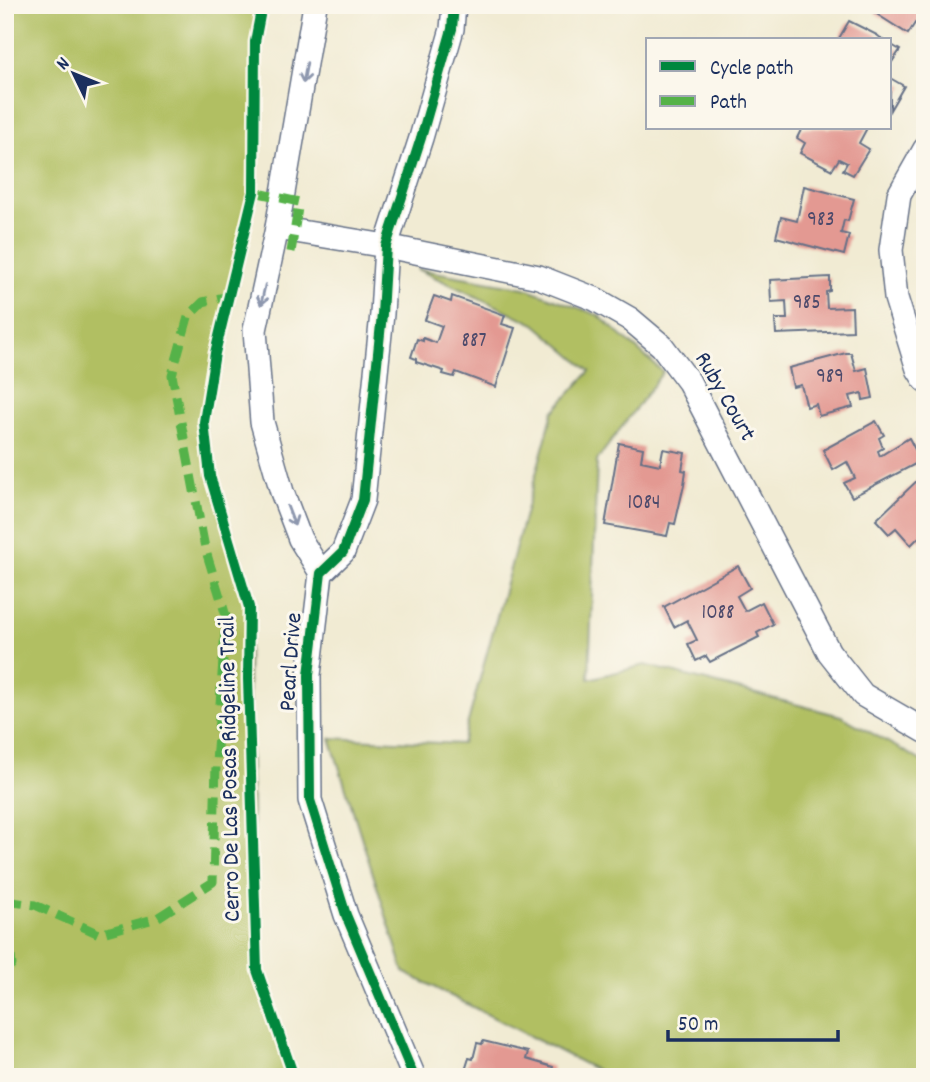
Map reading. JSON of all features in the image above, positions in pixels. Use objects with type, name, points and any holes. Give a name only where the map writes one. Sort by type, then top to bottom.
[{"type":"street","points":[[315,5],[277,228],[255,330],[262,422],[286,503],[300,539],[321,573],[343,552],[363,500],[382,314],[386,246],[452,29],[454,5]]},
{"type":"street","points":[[925,149],[899,195],[891,250],[896,298],[918,369],[925,380]]},
{"type":"street","name":"Ruby Court","points":[[277,228],[386,246],[539,277],[595,299],[630,319],[662,346],[689,382],[829,652],[863,695],[925,731]]},
{"type":"street","name":"Pearl Drive","points":[[321,573],[309,675],[310,800],[346,915],[414,1077]]},
{"type":"green space","points":[[5,5],[262,5],[255,42],[254,192],[215,353],[204,422],[210,476],[249,607],[248,679],[257,970],[294,1077],[5,1077]]},
{"type":"green space","points":[[417,269],[525,288],[598,315],[663,372],[597,460],[589,679],[645,665],[841,716],[925,763],[925,1077],[610,1077],[404,972],[330,738],[462,744],[553,412],[590,371],[535,324]]},
{"type":"building","points":[[880,5],[925,5],[925,37],[919,34],[923,28],[915,23],[908,34],[875,13]]},
{"type":"building","points":[[849,21],[881,38],[839,38]]},
{"type":"building","points":[[892,45],[900,50],[892,62]]},
{"type":"building","points":[[892,79],[904,86],[892,107]]},
{"type":"building","points":[[801,130],[866,130],[859,143],[869,149],[853,175],[843,170],[847,163],[839,159],[832,170],[800,153],[805,143],[797,138]]},
{"type":"building","points":[[804,186],[854,199],[848,221],[844,220],[841,233],[849,235],[844,255],[776,237],[781,217],[797,221]]},
{"type":"building","points":[[830,277],[830,291],[826,292],[827,308],[852,307],[853,331],[776,334],[775,319],[787,319],[786,301],[771,302],[770,280]]},
{"type":"building","points":[[434,296],[451,302],[452,296],[505,315],[502,324],[515,328],[496,387],[456,372],[454,377],[443,374],[444,371],[416,362],[416,359],[411,357],[417,339],[423,341],[423,338],[436,343],[442,326],[425,320]]},
{"type":"building","points":[[851,353],[856,371],[867,368],[873,398],[863,400],[862,393],[850,396],[853,407],[819,416],[816,404],[807,407],[801,385],[793,387],[789,368]]},
{"type":"building","points":[[876,421],[884,435],[879,438],[883,448],[878,451],[880,456],[909,438],[921,461],[852,497],[844,483],[855,478],[847,462],[833,470],[823,450]]},
{"type":"building","points":[[619,443],[643,448],[641,461],[660,465],[663,449],[685,453],[682,470],[686,471],[684,485],[675,524],[670,523],[667,536],[605,525]]},
{"type":"building","points":[[923,475],[925,545],[918,538],[911,545],[896,528],[889,534],[876,520]]},
{"type":"building","points":[[738,566],[750,588],[737,596],[745,611],[762,602],[773,624],[757,633],[759,637],[710,662],[706,656],[696,661],[688,644],[697,640],[687,620],[674,627],[664,607]]},
{"type":"building","points":[[483,1041],[528,1052],[526,1059],[553,1067],[550,1077],[463,1077],[469,1058],[473,1059],[477,1043],[482,1044]]},
{"type":"marked path","points":[[254,192],[299,202],[291,252]]},
{"type":"marked path","points":[[5,901],[35,905],[99,934],[157,918],[213,882],[216,763],[226,616],[205,548],[172,375],[188,317],[203,302],[229,296]]},
{"type":"marked path","points":[[5,953],[11,956],[12,965],[5,975]]},
{"type":"cycle path","name":"Cerro De Las Posas Ridgeline Trail","points":[[262,5],[255,42],[254,192],[215,353],[204,422],[210,476],[249,607],[248,679],[257,970],[294,1077]]},
{"type":"cycle path","points":[[414,1077],[346,915],[310,800],[309,675],[321,573],[343,552],[363,500],[382,314],[386,246],[452,29],[454,5]]}]
